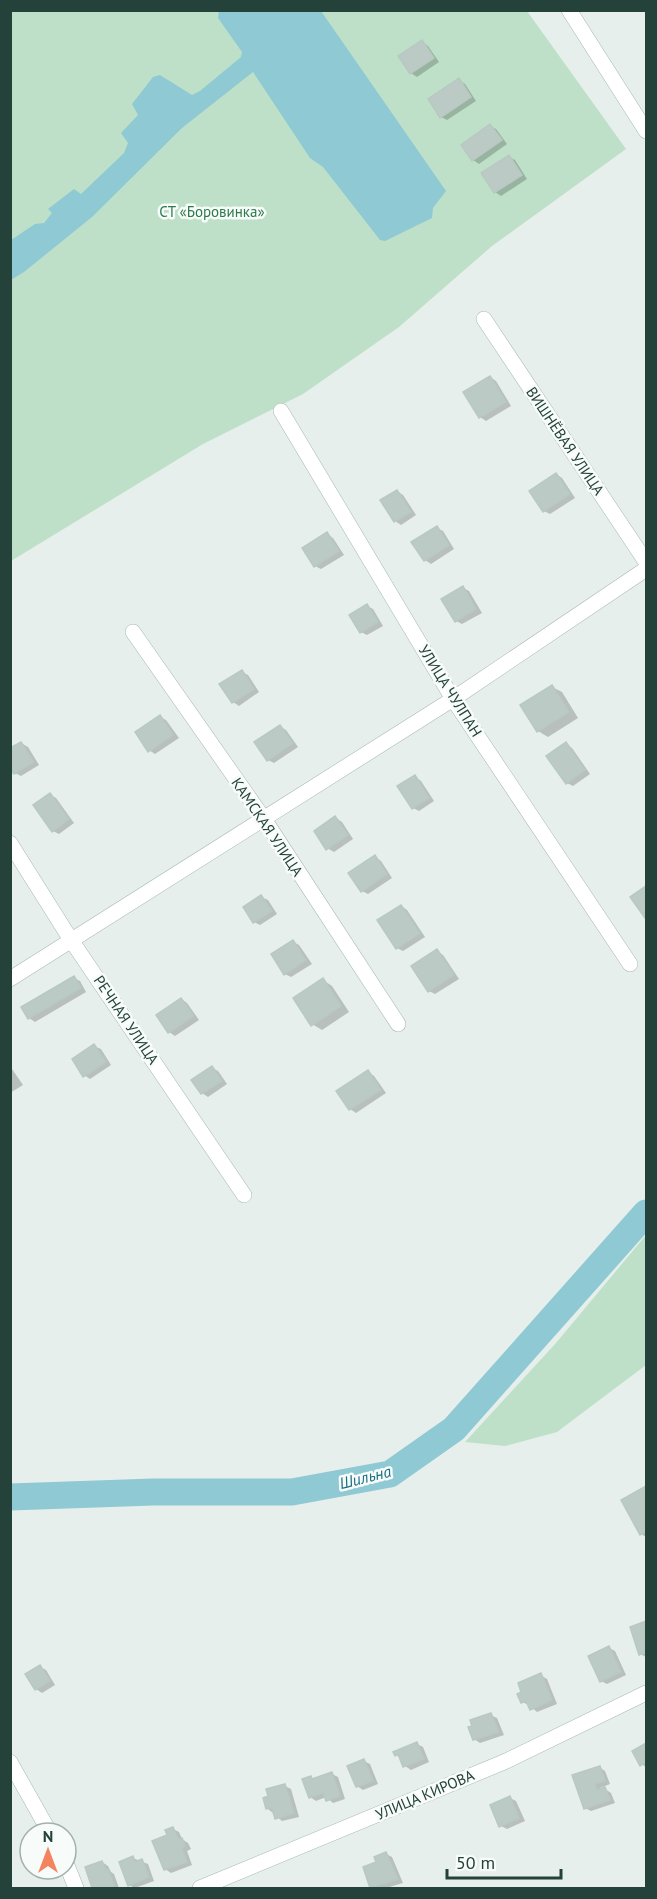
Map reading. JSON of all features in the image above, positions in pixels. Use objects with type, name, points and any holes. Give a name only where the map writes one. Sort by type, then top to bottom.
[{"type":"street","points":[[569,10],[646,131]]},
{"type":"street","name":"ВИШНЁВАЯ УЛИЦА","points":[[484,320],[646,562]]},
{"type":"street","name":"УЛИЦА ЧУЛПАН","points":[[281,411],[453,699],[630,964]]},
{"type":"street","points":[[10,980],[453,699],[646,569]]},
{"type":"street","name":"КАМСКАЯ УЛИЦА","points":[[133,632],[264,819],[398,1024]]},
{"type":"street","name":"РЕЧНАЯ УЛИЦА","points":[[10,843],[71,940],[244,1196]]},
{"type":"street","name":"УЛИЦА КИРОВА","points":[[200,1888],[504,1762],[646,1693]]},
{"type":"street","points":[[10,1762],[43,1821]]},
{"type":"green space","name":"СТ «Боровинка»","points":[[11,11],[527,11],[626,149],[492,246],[399,327],[303,394],[203,444],[11,561]]},
{"type":"green space","points":[[646,1235],[646,1365],[557,1432],[505,1446],[465,1442],[556,1343]]},
{"type":"water","points":[[219,10],[321,11],[446,191],[433,208],[432,218],[385,241],[380,240],[323,167],[310,158],[253,72],[182,128],[92,217],[11,280],[11,240],[35,224],[44,223],[52,213],[48,209],[74,189],[81,194],[124,153],[128,143],[121,133],[138,115],[132,104],[153,77],[160,75],[192,95],[241,57],[242,52],[218,18]]},
{"type":"building","points":[[422,40],[434,58],[410,74],[398,56]]},
{"type":"building","points":[[459,78],[471,97],[440,118],[428,99]]},
{"type":"building","points":[[490,124],[502,140],[472,161],[461,145]]},
{"type":"building","points":[[509,155],[522,175],[494,193],[481,173]]},
{"type":"building","points":[[490,376],[506,402],[479,418],[463,392]]},
{"type":"building","points":[[556,473],[570,494],[543,512],[529,491]]},
{"type":"building","points":[[397,490],[411,512],[394,522],[380,500]]},
{"type":"building","points":[[437,526],[449,545],[424,561],[411,542]]},
{"type":"building","points":[[327,532],[339,551],[314,567],[302,548]]},
{"type":"building","points":[[463,586],[476,609],[455,622],[441,599]]},
{"type":"building","points":[[367,604],[378,622],[360,633],[349,615]]},
{"type":"building","points":[[242,670],[254,689],[232,703],[219,684]]},
{"type":"building","points":[[552,685],[569,712],[537,732],[520,705]]},
{"type":"building","points":[[160,715],[173,735],[148,752],[135,732]]},
{"type":"building","points":[[280,725],[293,743],[267,761],[254,742]]},
{"type":"building","points":[[21,742],[34,762],[14,774],[10,769],[10,748]]},
{"type":"building","points":[[566,742],[585,770],[566,784],[546,756]]},
{"type":"building","points":[[415,775],[429,798],[412,809],[397,786]]},
{"type":"building","points":[[50,793],[69,819],[52,832],[33,805]]},
{"type":"building","points":[[335,816],[348,835],[326,850],[314,831]]},
{"type":"building","points":[[375,855],[387,874],[361,892],[348,873]]},
{"type":"building","points":[[646,886],[646,917],[645,918],[630,897]]},
{"type":"building","points":[[261,895],[272,911],[253,923],[243,907]]},
{"type":"building","points":[[401,905],[420,933],[396,949],[377,920]]},
{"type":"building","points":[[293,940],[306,960],[284,975],[271,954]]},
{"type":"building","points":[[437,949],[454,975],[428,992],[411,966]]},
{"type":"building","points":[[74,976],[81,988],[28,1019],[21,1007]]},
{"type":"building","points":[[323,978],[341,1006],[311,1026],[293,998]]},
{"type":"building","points":[[181,998],[194,1016],[168,1033],[156,1015]]},
{"type":"building","points":[[94,1044],[106,1062],[83,1077],[72,1059]]},
{"type":"building","points":[[212,1066],[222,1081],[201,1094],[191,1080]]},
{"type":"building","points":[[368,1070],[381,1090],[349,1110],[336,1091]]},
{"type":"building","points":[[646,1486],[646,1531],[640,1535],[621,1500]]},
{"type":"building","points":[[646,1621],[646,1652],[639,1655],[630,1627]]},
{"type":"building","points":[[609,1646],[621,1672],[600,1682],[588,1656]]},
{"type":"building","points":[[40,1665],[50,1681],[35,1690],[25,1674]]},
{"type":"building","points":[[541,1673],[552,1700],[530,1710],[526,1701],[521,1703],[517,1694],[521,1692],[518,1683]]},
{"type":"building","points":[[491,1713],[499,1732],[473,1740],[468,1727],[472,1726],[470,1720]]},
{"type":"building","points":[[417,1742],[424,1759],[403,1767],[398,1754],[395,1756],[393,1752]]},
{"type":"building","points":[[646,1743],[646,1762],[640,1766],[632,1751]]},
{"type":"building","points":[[364,1759],[373,1781],[356,1787],[347,1766]]},
{"type":"building","points":[[600,1766],[605,1781],[595,1784],[597,1790],[605,1787],[610,1800],[584,1809],[572,1775]]},
{"type":"building","points":[[332,1772],[340,1796],[326,1801],[323,1793],[309,1798],[302,1779],[311,1776],[312,1779]]},
{"type":"building","points":[[285,1784],[294,1813],[275,1819],[272,1808],[266,1809],[263,1798],[268,1796],[266,1789]]},
{"type":"building","points":[[510,1796],[519,1818],[499,1827],[490,1805]]},
{"type":"building","points":[[173,1827],[178,1839],[182,1838],[185,1846],[182,1848],[187,1862],[164,1870],[152,1841],[167,1835],[165,1830]]},
{"type":"building","points":[[386,1852],[398,1879],[370,1888],[363,1867],[376,1862],[374,1857]]},
{"type":"building","points":[[133,1856],[135,1862],[142,1859],[149,1877],[128,1886],[119,1862]]},
{"type":"building","points":[[102,1861],[106,1870],[108,1869],[115,1888],[92,1888],[85,1867]]},
{"type":"waterway","name":"Шильна","points":[[10,1497],[153,1492],[292,1492],[390,1474],[454,1429],[646,1213]]}]
